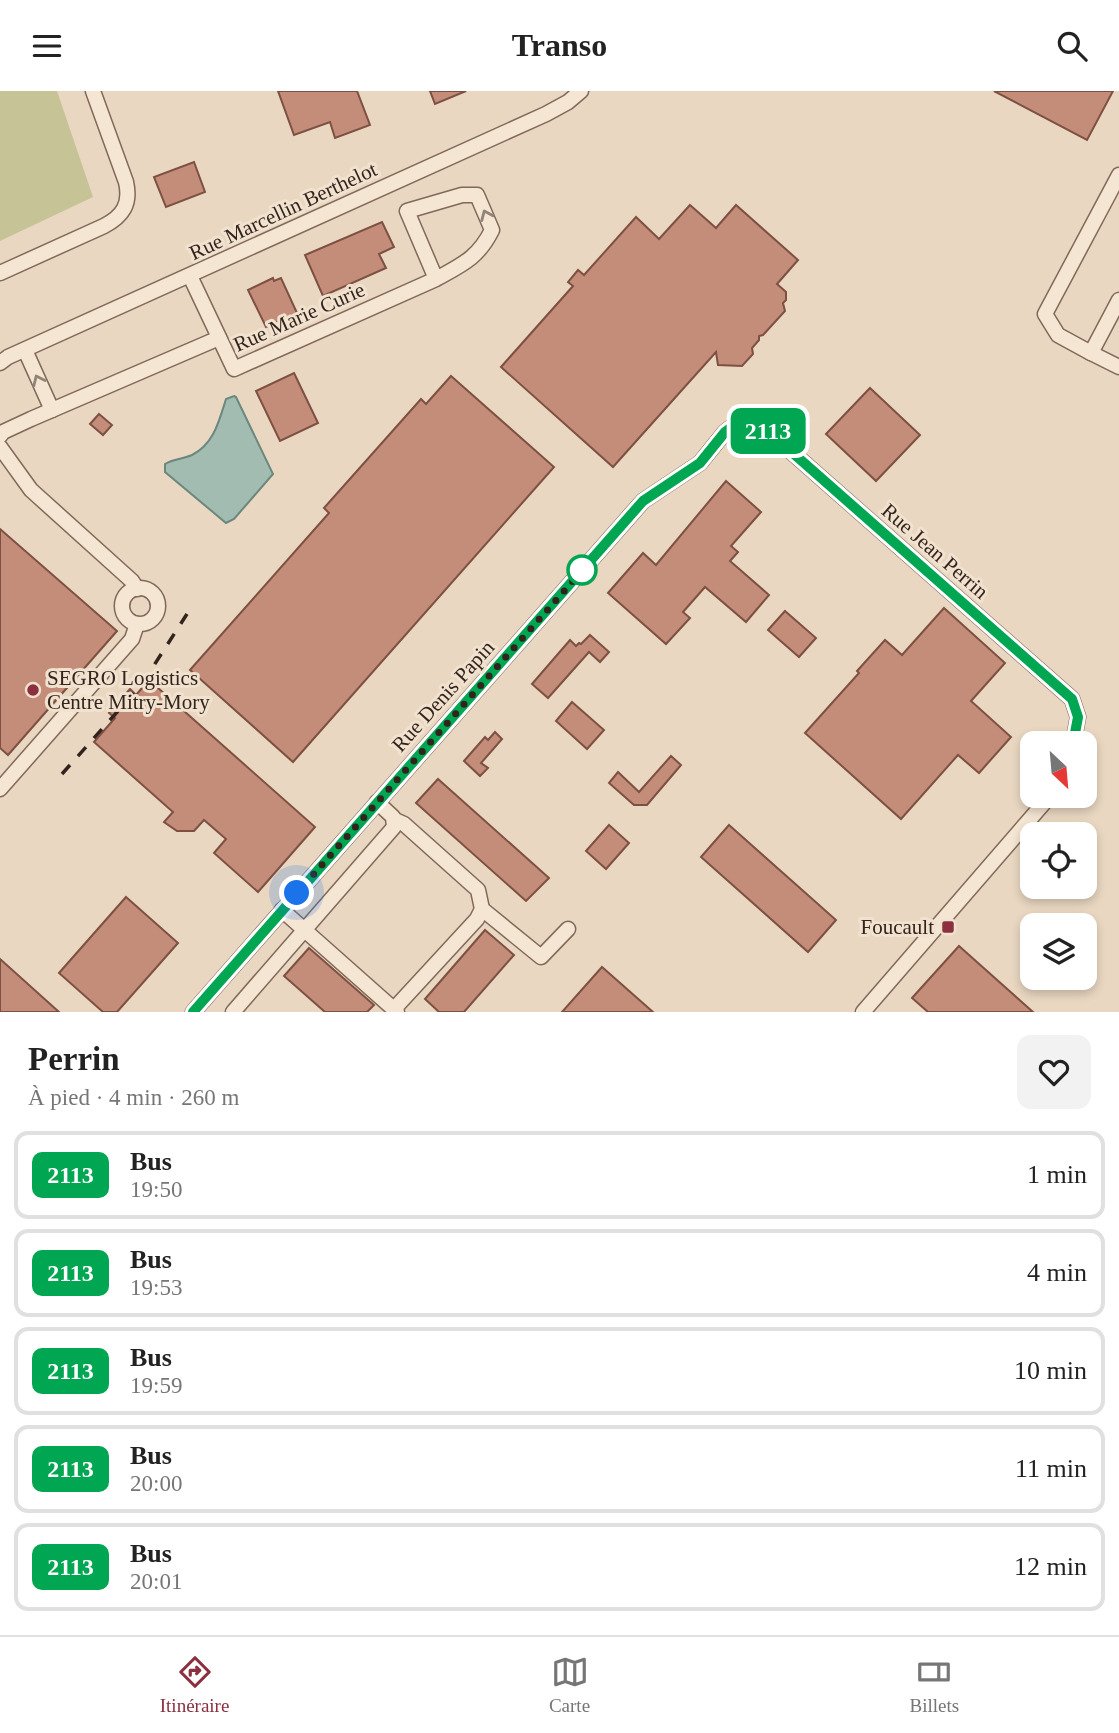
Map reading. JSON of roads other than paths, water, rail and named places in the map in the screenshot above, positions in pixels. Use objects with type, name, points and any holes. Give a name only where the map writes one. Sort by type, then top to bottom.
[{"type":"street","points":[[0,273],[104,226],[118,217],[127,206],[129,196],[126,182],[93,91]]},
{"type":"street","name":"Rue Marcellin Berthelot","points":[[0,363],[546,114],[581,91]]},
{"type":"street","points":[[1119,175],[1045,314],[1058,335],[1119,367]]},
{"type":"street","points":[[462,195],[477,195],[492,230],[483,248],[469,261],[436,279],[407,211],[462,195]]},
{"type":"street","name":"Rue Marie Curie","points":[[190,276],[234,369],[436,279]]},
{"type":"street","points":[[1091,353],[1119,300]]},
{"type":"street","points":[[0,436],[3,432],[52,410],[219,338]]},
{"type":"street","points":[[24,350],[52,410]]},
{"type":"street","name":"Rue Jean Perrin","points":[[737,423],[750,421],[761,425],[1072,699],[1078,717],[1076,731]]},
{"type":"street","name":"Rue Denis Papin","points":[[193,1012],[643,501],[700,463],[725,432],[737,423]]},
{"type":"street","points":[[0,447],[31,490],[137,589],[152,593],[156,597],[156,614],[148,622],[137,624],[127,618],[123,608],[125,598],[137,589]]},
{"type":"street","points":[[0,789],[132,639],[137,624]]},
{"type":"street","points":[[282,910],[396,1011],[477,919],[482,909],[478,890],[377,802]]},
{"type":"street","points":[[870,1010],[1039,809]]},
{"type":"street","points":[[233,1012],[394,827],[395,820]]},
{"type":"street","points":[[482,909],[541,957],[568,929]]},
{"type":"railway","points":[[62,774],[142,684],[187,614]]},
{"type":"place","name":"SEGRO Logistics Centre Mitry-Mory","points":[[33,690]]},
{"type":"place","name":"Foucault","points":[[948,927]]}]
